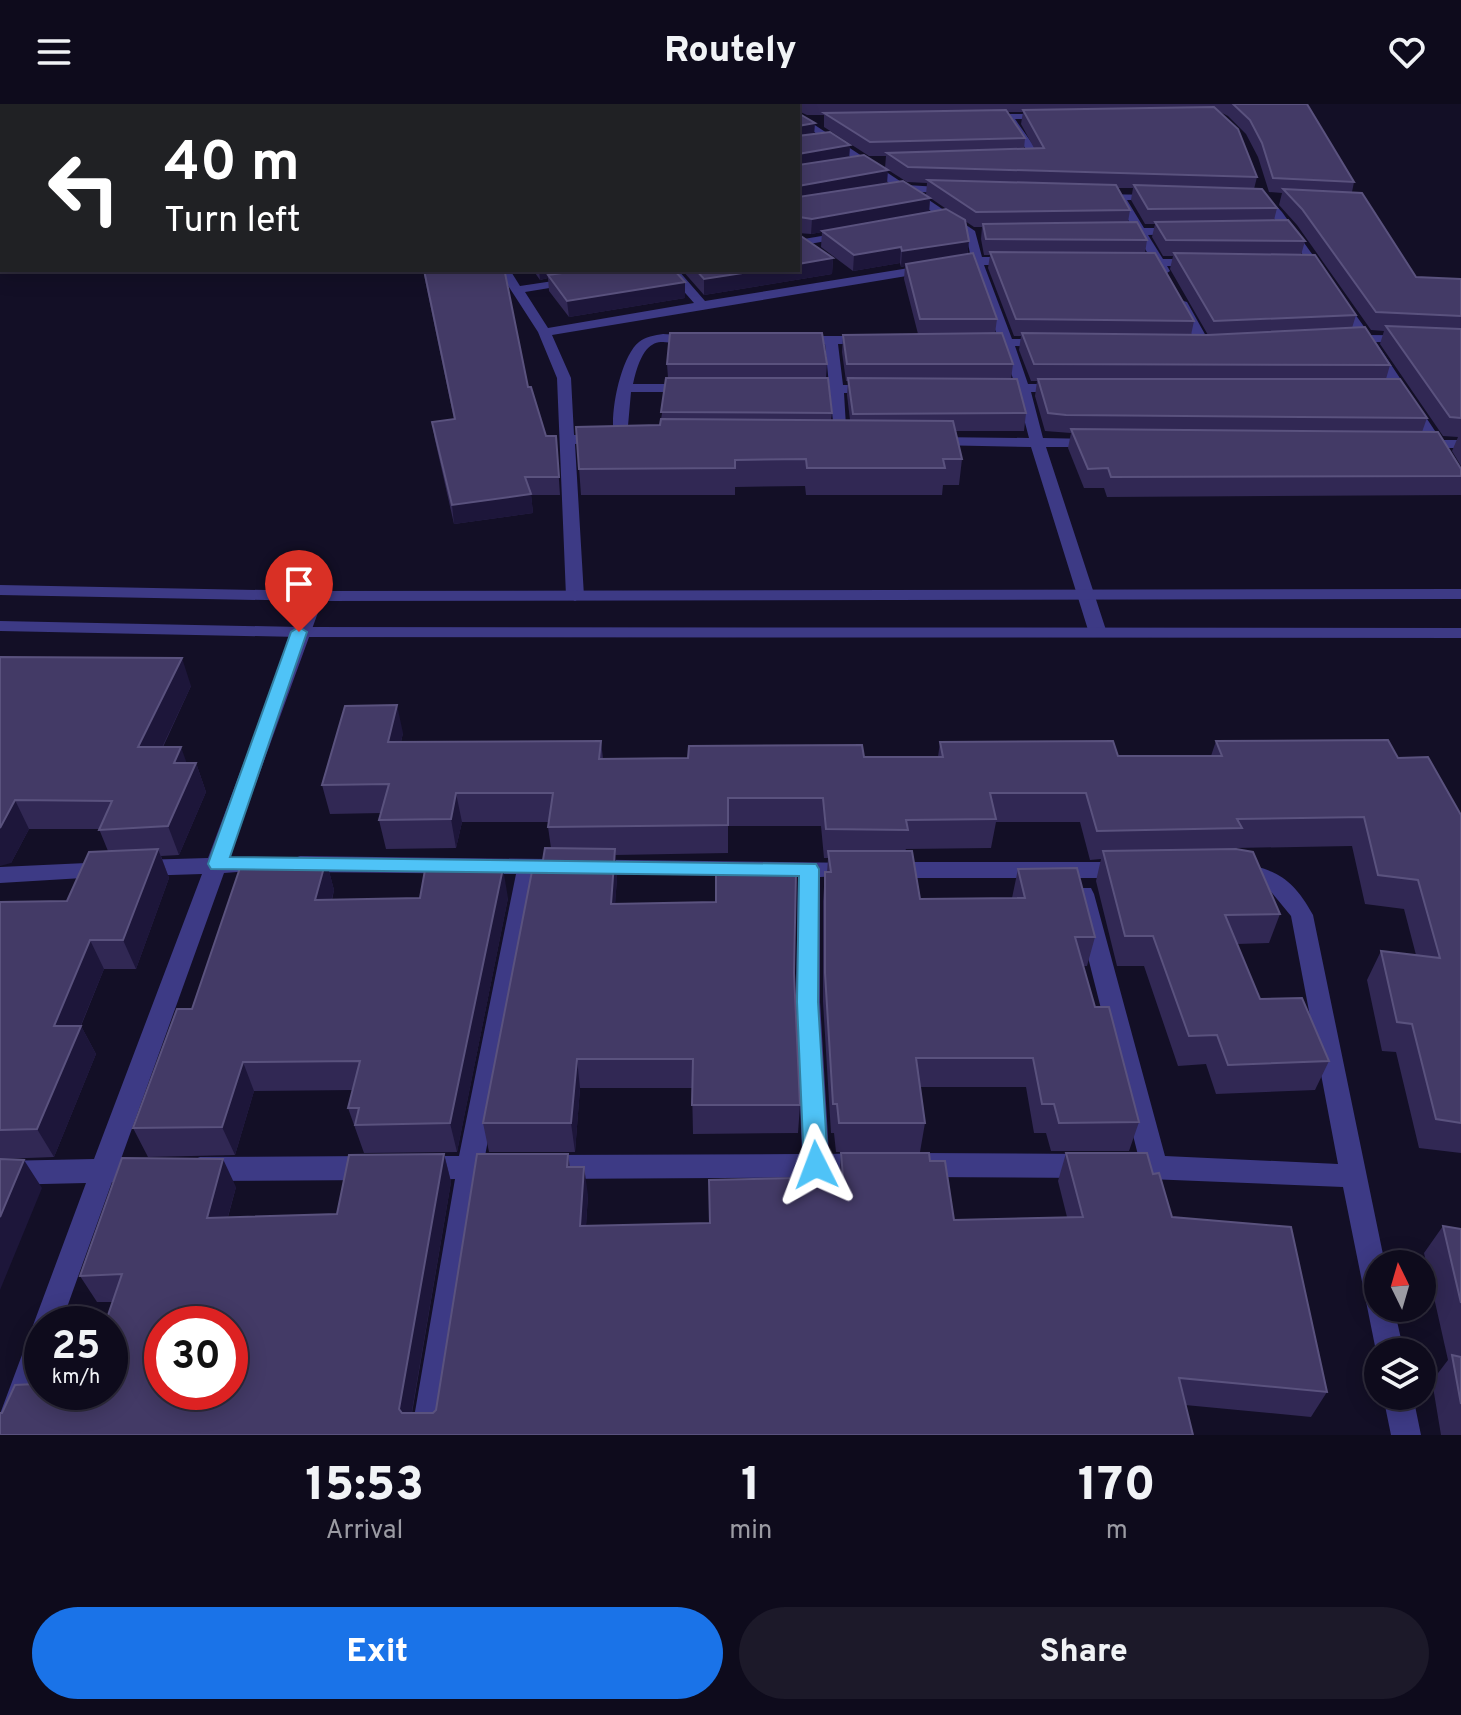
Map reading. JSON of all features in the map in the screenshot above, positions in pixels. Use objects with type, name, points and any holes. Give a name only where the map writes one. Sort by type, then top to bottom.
[{"type":"street","points":[[1005,161],[1036,158],[1008,116]]},
{"type":"street","points":[[977,117],[1053,116]]},
{"type":"street","points":[[800,120],[819,120]]},
{"type":"street","points":[[800,120],[832,140],[861,164],[904,188],[971,233],[987,233]]},
{"type":"street","points":[[809,144],[832,140]]},
{"type":"street","points":[[861,164],[883,162]]},
{"type":"street","points":[[1259,185],[1263,198],[1291,229],[1316,264],[1461,484]]},
{"type":"street","points":[[874,194],[904,188],[966,191]]},
{"type":"street","points":[[1074,195],[1179,197]]},
{"type":"street","points":[[1120,197],[1211,344],[1189,344]]},
{"type":"street","points":[[1242,198],[1277,199]]},
{"type":"street","points":[[931,220],[946,217]]},
{"type":"street","points":[[1276,229],[1291,229]]},
{"type":"street","points":[[1096,232],[1187,231]]},
{"type":"street","points":[[804,242],[855,233]]},
{"type":"street","points":[[971,233],[977,261],[1023,388],[1037,442],[1098,633]]},
{"type":"street","points":[[804,242],[819,254]]},
{"type":"street","points":[[544,332],[704,307],[846,276],[977,261],[1023,261]]},
{"type":"street","points":[[1114,262],[1206,263]]},
{"type":"street","points":[[1300,264],[1316,264]]},
{"type":"street","points":[[505,272],[544,332],[564,378],[575,596]]},
{"type":"street","points":[[673,272],[704,307]]},
{"type":"street","points":[[516,290],[594,277]]},
{"type":"street","points":[[1362,331],[1461,340]]},
{"type":"street","points":[[1336,338],[1362,331],[1461,331]]},
{"type":"street","points":[[568,440],[628,437],[625,388],[638,349],[652,340],[712,340]]},
{"type":"street","points":[[785,340],[878,340]]},
{"type":"street","points":[[831,340],[842,440]]},
{"type":"street","points":[[973,342],[1066,343]]},
{"type":"street","points":[[625,388],[701,388]]},
{"type":"street","points":[[977,388],[1071,388]]},
{"type":"street","points":[[792,389],[884,389]]},
{"type":"street","points":[[1385,389],[1401,389]]},
{"type":"street","points":[[917,441],[1114,443]]},
{"type":"street","points":[[1407,444],[1461,444]]},
{"type":"street","points":[[0,590],[315,596],[1461,594]]},
{"type":"street","points":[[53,1306],[218,864],[299,632],[315,596]]},
{"type":"street","points":[[0,626],[299,632],[1461,633]]},
{"type":"street","points":[[0,875],[218,864],[1077,871],[1152,869]]},
{"type":"street","points":[[426,1435],[471,1167],[529,865]]},
{"type":"street","points":[[1211,867],[1271,876],[1291,897],[1302,915],[1369,1250]]},
{"type":"street","points":[[809,869],[808,1002],[816,1165]]},
{"type":"street","points":[[1077,871],[1154,1166]]},
{"type":"street","points":[[0,1173],[816,1165],[1154,1166],[1354,1176]]},
{"type":"street","points":[[8,1435],[24,1389]]},
{"type":"street","points":[[1401,1410],[1406,1435]]},
{"type":"building","points":[[1233,104],[1307,104],[1354,182],[1273,178],[1262,143],[1250,120]]},
{"type":"building","points":[[1214,107],[1238,129],[1257,177],[908,167],[887,153],[1044,148],[1023,110]]},
{"type":"building","points":[[1006,110],[1025,138],[870,142],[824,113]]},
{"type":"building","points":[[800,114],[815,123],[800,126]]},
{"type":"building","points":[[830,132],[850,145],[800,154],[800,136]]},
{"type":"building","points":[[864,155],[888,170],[800,186],[800,165]]},
{"type":"building","points":[[928,180],[1116,185],[1130,210],[976,212]]},
{"type":"building","points":[[903,181],[930,198],[812,219],[800,217],[800,197]]},
{"type":"building","points":[[1134,185],[1262,189],[1277,208],[1148,209]]},
{"type":"building","points":[[1283,189],[1362,193],[1416,277],[1461,279],[1461,316],[1376,312],[1302,209]]},
{"type":"building","points":[[946,209],[965,220],[969,241],[854,255],[822,231]]},
{"type":"building","points":[[1288,220],[1305,241],[1166,240],[1155,222]]},
{"type":"building","points":[[1137,222],[1147,240],[986,239],[983,224]]},
{"type":"building","points":[[800,235],[833,258],[800,264]]},
{"type":"building","points":[[990,252],[1155,253],[1194,321],[1016,319]]},
{"type":"building","points":[[973,253],[997,319],[920,319],[906,264]]},
{"type":"building","points":[[1174,253],[1315,255],[1356,315],[1214,321]]},
{"type":"building","points":[[424,272],[504,272],[528,387],[531,387],[546,436],[556,436],[559,477],[525,477],[531,494],[452,505],[432,422],[455,419]]},
{"type":"building","points":[[569,272],[676,272],[685,282],[567,301],[548,275]]},
{"type":"building","points":[[698,272],[749,272],[704,279]]},
{"type":"building","points":[[1386,326],[1461,329],[1461,418],[1450,417]]},
{"type":"building","points":[[1365,327],[1390,365],[1034,364],[1022,333],[1208,335]]},
{"type":"building","points":[[670,333],[822,333],[827,364],[667,364]]},
{"type":"building","points":[[1002,333],[1013,364],[847,364],[843,335]]},
{"type":"building","points":[[666,378],[828,378],[832,413],[661,412]]},
{"type":"building","points":[[848,378],[1017,379],[1026,413],[853,414]]},
{"type":"building","points":[[1038,379],[1400,379],[1427,418],[1066,415],[1048,413]]},
{"type":"building","points":[[661,419],[953,421],[962,459],[943,459],[945,468],[807,468],[806,459],[735,460],[735,468],[579,469],[576,427],[660,425]]},
{"type":"building","points":[[1071,429],[1438,432],[1461,469],[1461,476],[1111,477],[1108,468],[1088,469]]},
{"type":"building","points":[[0,657],[182,658],[138,747],[181,747],[174,763],[196,763],[168,826],[99,830],[112,801],[15,800],[0,828]]},
{"type":"building","points":[[397,705],[388,742],[601,741],[599,759],[688,758],[689,746],[862,745],[864,757],[943,757],[940,742],[1113,741],[1118,756],[1222,756],[1216,741],[1388,740],[1398,758],[1428,757],[1461,815],[1461,1123],[1436,1119],[1412,1024],[1397,1022],[1381,951],[1440,958],[1418,880],[1378,875],[1364,817],[1237,819],[1242,828],[1097,831],[1086,793],[990,793],[996,819],[906,820],[908,830],[826,829],[823,798],[728,798],[728,825],[548,827],[553,793],[456,793],[451,819],[379,820],[389,784],[322,785],[345,706]]},
{"type":"building","points":[[545,848],[615,849],[611,904],[716,902],[716,874],[796,872],[794,973],[800,1105],[692,1105],[693,1059],[577,1059],[571,1123],[483,1123],[533,866],[542,866]]},
{"type":"building","points":[[158,849],[123,940],[90,940],[54,1026],[81,1026],[37,1129],[0,1130],[0,902],[67,901],[89,852]]},
{"type":"building","points":[[1236,849],[1253,852],[1280,914],[1225,915],[1260,999],[1302,998],[1329,1061],[1228,1065],[1217,1035],[1189,1036],[1153,936],[1125,936],[1103,851]]},
{"type":"building","points":[[828,851],[912,851],[920,899],[1025,898],[1018,869],[1077,868],[1095,937],[1075,937],[1095,1007],[1109,1007],[1139,1122],[1059,1123],[1054,1104],[1042,1104],[1033,1058],[916,1058],[925,1123],[839,1123],[837,1104],[833,1104],[825,973],[825,872],[831,872]]},
{"type":"building","points":[[326,860],[315,900],[420,898],[425,870],[503,868],[450,1123],[355,1125],[359,1108],[348,1108],[360,1061],[243,1062],[222,1127],[133,1128],[177,1009],[192,1009],[242,862]]},
{"type":"building","points":[[841,1153],[929,1153],[930,1161],[945,1161],[954,1220],[1083,1217],[1066,1153],[1147,1153],[1153,1174],[1159,1173],[1172,1217],[1291,1227],[1327,1392],[1179,1378],[1193,1435],[0,1435],[0,1413],[15,1385],[24,1385],[24,1410],[128,1410],[128,1306],[111,1306],[122,1274],[80,1276],[122,1158],[223,1159],[207,1218],[337,1214],[349,1155],[444,1154],[399,1409],[402,1413],[433,1413],[436,1410],[477,1154],[568,1154],[567,1167],[584,1167],[580,1226],[710,1223],[709,1180],[843,1177]]},
{"type":"building","points":[[0,1159],[24,1160],[0,1217]]},
{"type":"building","points":[[1443,1226],[1461,1229],[1461,1303]]},
{"type":"building","points":[[1452,1355],[1461,1357],[1461,1404]]},
{"type":"route","points":[[299,632],[218,864],[809,869],[808,1002],[816,1165]]}]
